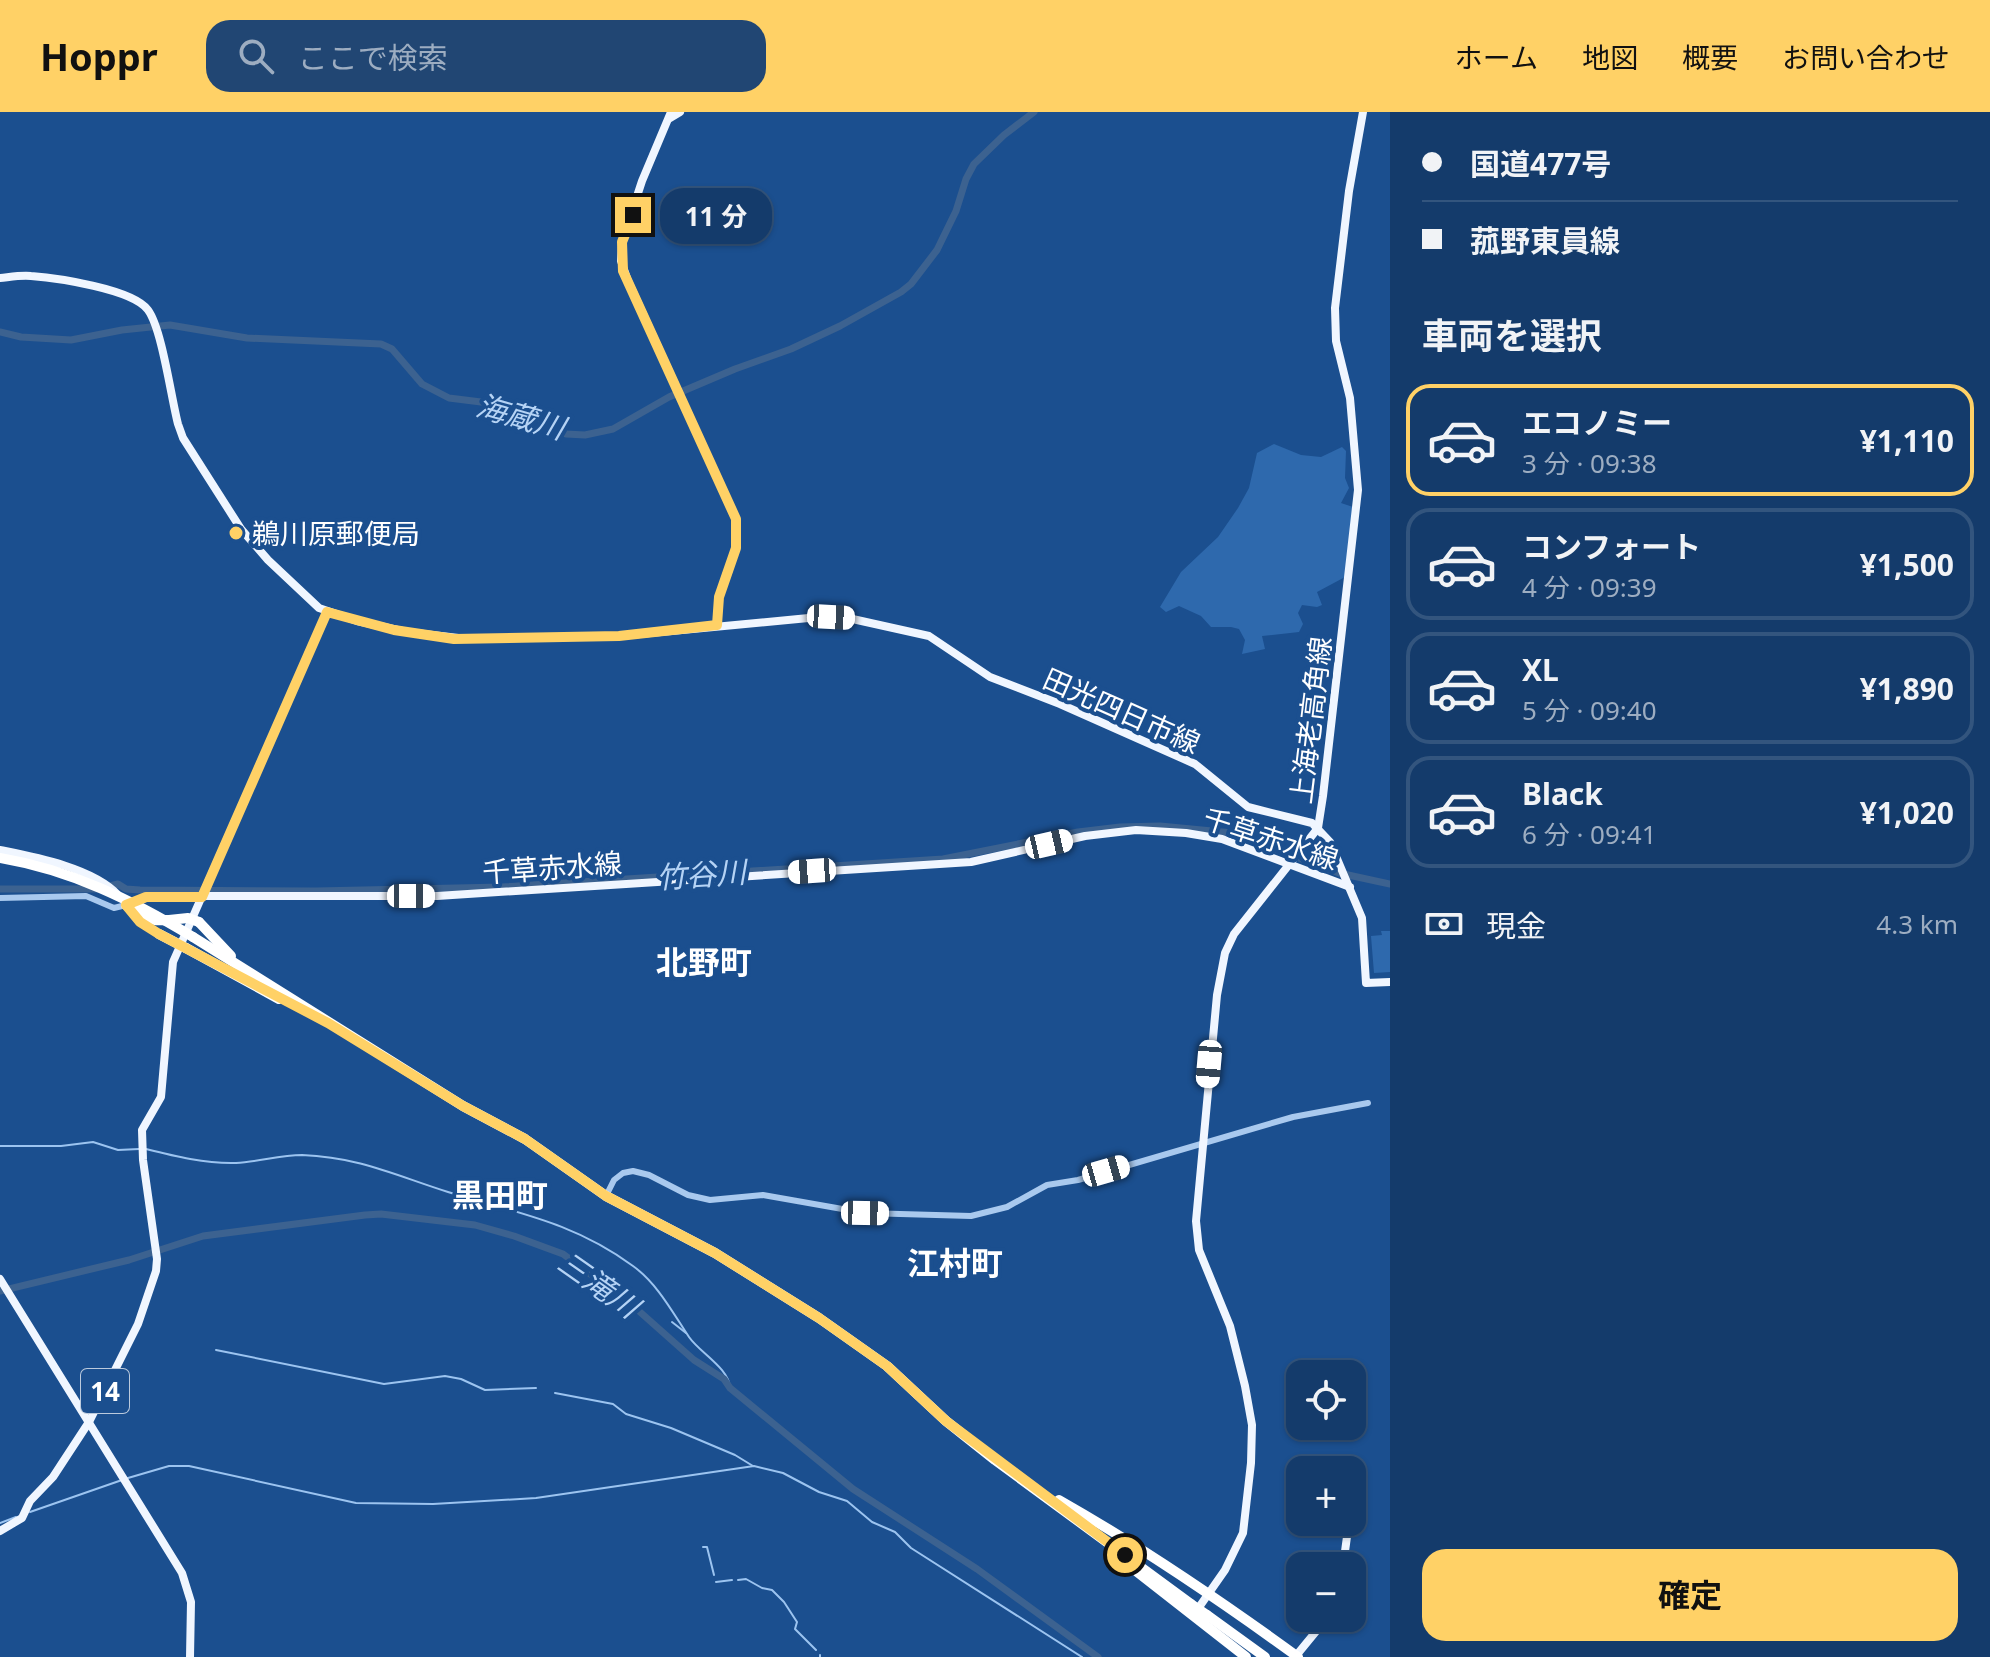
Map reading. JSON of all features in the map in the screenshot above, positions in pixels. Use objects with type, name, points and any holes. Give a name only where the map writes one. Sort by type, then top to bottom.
[{"type":"highway","points":[[0,858],[57,871],[121,896],[193,937],[463,1106],[525,1139],[606,1196],[715,1253],[887,1366],[946,1421],[995,1460],[1265,1657]]},
{"type":"highway","points":[[126,905],[138,916],[149,920],[188,918],[199,922],[231,956],[328,1023]]},
{"type":"highway","points":[[126,905],[140,922],[159,934],[328,1023]]},
{"type":"highway","points":[[995,1460],[1112,1529],[1296,1657]]},
{"type":"highway","points":[[1020,1479],[1246,1657]]},
{"type":"main road","points":[[680,112],[671,115],[642,181],[621,254],[623,271],[736,519],[736,548],[719,597],[717,625]]},
{"type":"main road","name":"上海老高角線","points":[[1192,1617],[1233,1557],[1243,1533],[1252,1425],[1230,1326],[1199,1250],[1196,1208],[1217,995],[1225,953],[1243,919],[1318,828],[1358,490],[1350,398],[1334,321],[1349,191],[1363,112]]},
{"type":"main road","points":[[0,278],[28,275],[127,295],[143,304],[156,328],[183,438],[241,529],[296,589],[327,612]]},
{"type":"main road","name":"田光四日市線","points":[[327,612],[394,630],[454,639],[619,636],[831,617],[863,620],[929,636],[990,677],[1060,704],[1195,764],[1248,807],[1312,823],[1318,828]]},
{"type":"main road","name":"14","points":[[0,1531],[24,1512],[53,1477],[89,1422],[138,1324],[156,1271],[157,1259],[142,1149],[145,1123],[161,1097],[173,962],[327,612]]},
{"type":"main road","points":[[1318,828],[1330,842],[1364,923],[1366,983],[1390,982]]},
{"type":"main road","name":"千草赤水線","points":[[126,905],[146,897],[204,892],[437,896],[971,862],[1085,836],[1136,830],[1222,839],[1349,885]]},
{"type":"main road","points":[[0,850],[53,863],[106,884],[126,905]]},
{"type":"main road","points":[[0,1280],[187,1584],[191,1602],[190,1657]]},
{"type":"main road","points":[[1296,1657],[1316,1632]]},
{"type":"street","points":[[0,898],[86,896],[114,908],[126,905]]},
{"type":"street","points":[[606,1196],[614,1180],[623,1173],[633,1171],[649,1175],[688,1195],[710,1200],[763,1195],[865,1213],[971,1216],[1007,1207],[1047,1185],[1078,1180],[1293,1117],[1368,1103]]},
{"type":"shaded area","points":[[1274,444],[1301,455],[1321,457],[1342,447],[1346,451],[1345,478],[1349,488],[1341,503],[1353,507],[1345,577],[1317,592],[1322,605],[1302,605],[1298,613],[1303,624],[1299,632],[1262,636],[1265,649],[1242,654],[1245,640],[1239,629],[1211,627],[1201,616],[1179,606],[1166,612],[1160,607],[1181,572],[1218,537],[1238,508],[1249,488],[1257,453]]},
{"type":"shaded area","points":[[1381,931],[1390,931],[1390,972],[1374,973],[1371,936],[1382,935]]},
{"type":"waterway","name":"海蔵川","points":[[0,332],[21,337],[71,340],[170,325],[247,338],[381,344],[392,349],[422,384],[449,398],[505,405],[558,426],[566,434],[585,435],[613,429],[669,397],[791,349],[901,292],[937,250],[974,164],[1034,112]]},
{"type":"waterway","name":"竹谷川","points":[[0,889],[97,889],[118,884],[126,889],[140,890],[316,891],[502,887],[943,859],[1078,832],[1160,826],[1233,833],[1339,873],[1390,884]]},
{"type":"waterway","points":[[0,1146],[61,1146],[93,1142],[118,1150],[139,1149]]},
{"type":"waterway","points":[[146,1149],[225,1163],[302,1155],[342,1159],[566,1229],[611,1251],[642,1273],[689,1337],[725,1374],[730,1388]]},
{"type":"waterway","name":"三滝川","points":[[0,1291],[129,1260],[203,1236],[365,1215],[381,1214],[475,1225],[514,1236],[563,1254],[631,1304],[694,1360],[724,1379],[730,1388],[853,1489],[977,1569],[1098,1657]]},
{"type":"waterway","points":[[672,1322],[686,1333]]},
{"type":"waterway","points":[[216,1350],[384,1384],[445,1376],[461,1379],[485,1390],[536,1388]]},
{"type":"waterway","points":[[555,1393],[613,1404],[626,1414],[671,1428],[735,1455],[753,1466]]},
{"type":"waterway","points":[[128,1478],[169,1466],[189,1466],[356,1503],[433,1504],[536,1498],[754,1466],[783,1473],[819,1492],[847,1501],[872,1522],[895,1532],[911,1548],[1082,1657]]},
{"type":"waterway","points":[[30,1512],[122,1480]]},
{"type":"waterway","points":[[0,1523],[16,1517]]},
{"type":"waterway","points":[[703,1547],[707,1547],[714,1575]]},
{"type":"waterway","points":[[738,1580],[746,1579],[772,1590],[797,1622],[795,1629],[816,1650]]},
{"type":"waterway","points":[[716,1582],[732,1580]]},
{"type":"place","name":"鵜川原郵便局","points":[[236,533]]},
{"type":"district","name":"北野町","points":[[704,961]]},
{"type":"district","name":"黒田町","points":[[500,1194]]},
{"type":"district","name":"江村町","points":[[955,1262]]},
{"type":"route","points":[[633,215],[622,242],[623,271],[736,519],[736,548],[721,587],[717,625],[619,636],[454,639],[394,630],[327,612],[202,897],[146,897],[126,905],[140,922],[159,934],[328,1023],[463,1106],[525,1139],[589,1186],[715,1253],[819,1318],[887,1366],[946,1421],[1020,1479],[1125,1555]]}]
